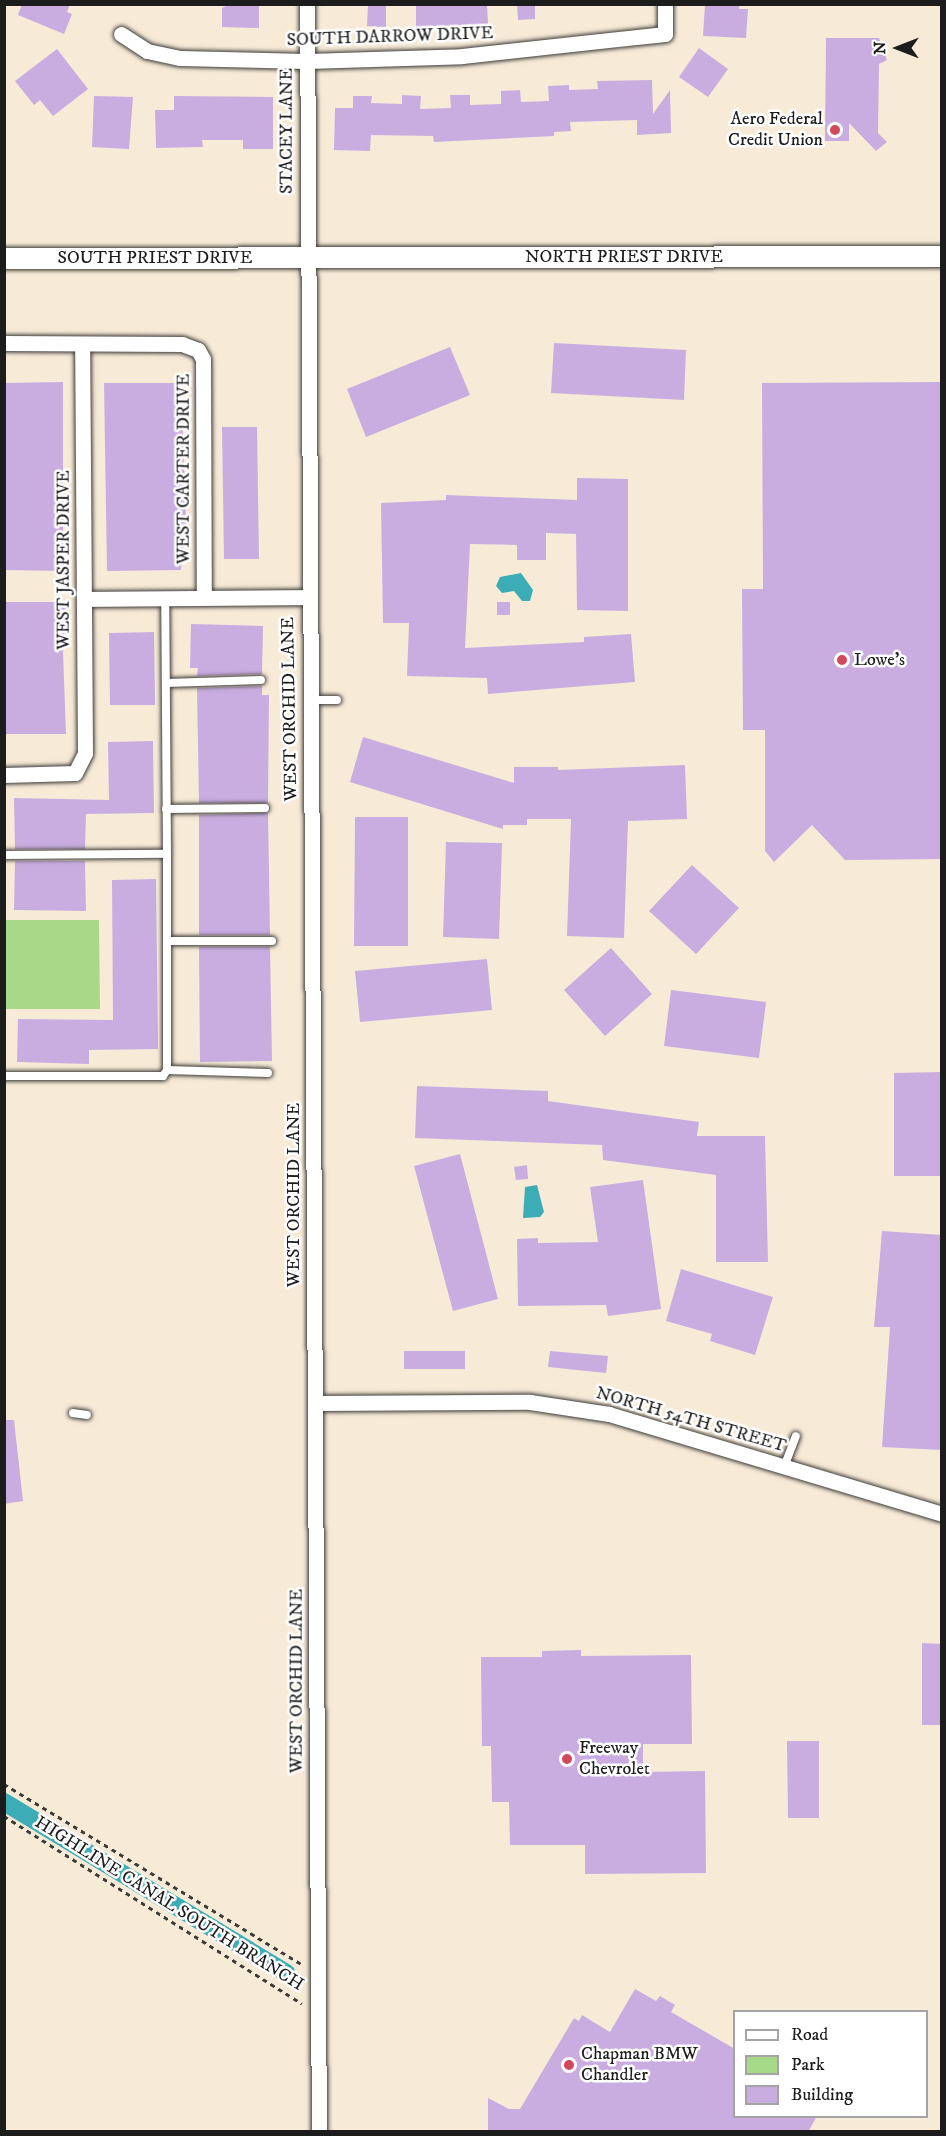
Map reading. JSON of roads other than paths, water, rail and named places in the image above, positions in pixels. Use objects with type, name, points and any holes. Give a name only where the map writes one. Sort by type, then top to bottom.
[{"type":"main road","name":"NORTH PRIEST DRIVE","points":[[306,258],[942,256]]},
{"type":"main road","name":"SOUTH PRIEST DRIVE","points":[[4,258],[306,258]]},
{"type":"street","name":"STACEY LANE","points":[[306,258],[307,4]]},
{"type":"street","name":"SOUTH DARROW DRIVE","points":[[121,34],[147,51],[180,58],[307,61],[462,56],[665,34],[665,4]]},
{"type":"street","name":"WEST ORCHID LANE","points":[[306,258],[319,2132]]},
{"type":"street","points":[[4,343],[82,344]]},
{"type":"street","name":"WEST CARTER DRIVE","points":[[82,344],[192,345],[203,359],[204,597]]},
{"type":"street","name":"WEST JASPER DRIVE","points":[[4,775],[75,773],[85,753],[82,344]]},
{"type":"street","points":[[84,599],[309,597]]},
{"type":"street","name":"NORTH 54TH STREET","points":[[315,1403],[530,1402],[609,1414],[942,1514]]},
{"type":"lane","points":[[4,1076],[163,1076],[167,1070],[165,597]]},
{"type":"lane","points":[[166,683],[261,680]]},
{"type":"lane","points":[[310,700],[337,700]]},
{"type":"lane","points":[[166,809],[266,808]]},
{"type":"lane","points":[[4,855],[167,854]]},
{"type":"lane","points":[[168,941],[272,941]]},
{"type":"lane","points":[[167,1070],[268,1073]]},
{"type":"lane","points":[[73,1413],[87,1415]]},
{"type":"lane","points":[[784,1467],[796,1436]]},
{"type":"water","points":[[521,573],[533,590],[530,601],[522,601],[514,591],[502,593],[496,586],[500,577]]},
{"type":"water","points":[[537,1185],[544,1212],[540,1217],[523,1218],[525,1187]]},
{"type":"waterway","points":[[4,1802],[286,1973]]},
{"type":"place","name":"Aero Federal Credit Union","points":[[835,130]]},
{"type":"place","name":"Lowe's","points":[[842,660]]},
{"type":"place","name":"Freeway Chevrolet","points":[[567,1759]]},
{"type":"place","name":"Chapman BMW Chandler","points":[[569,2065]]}]
